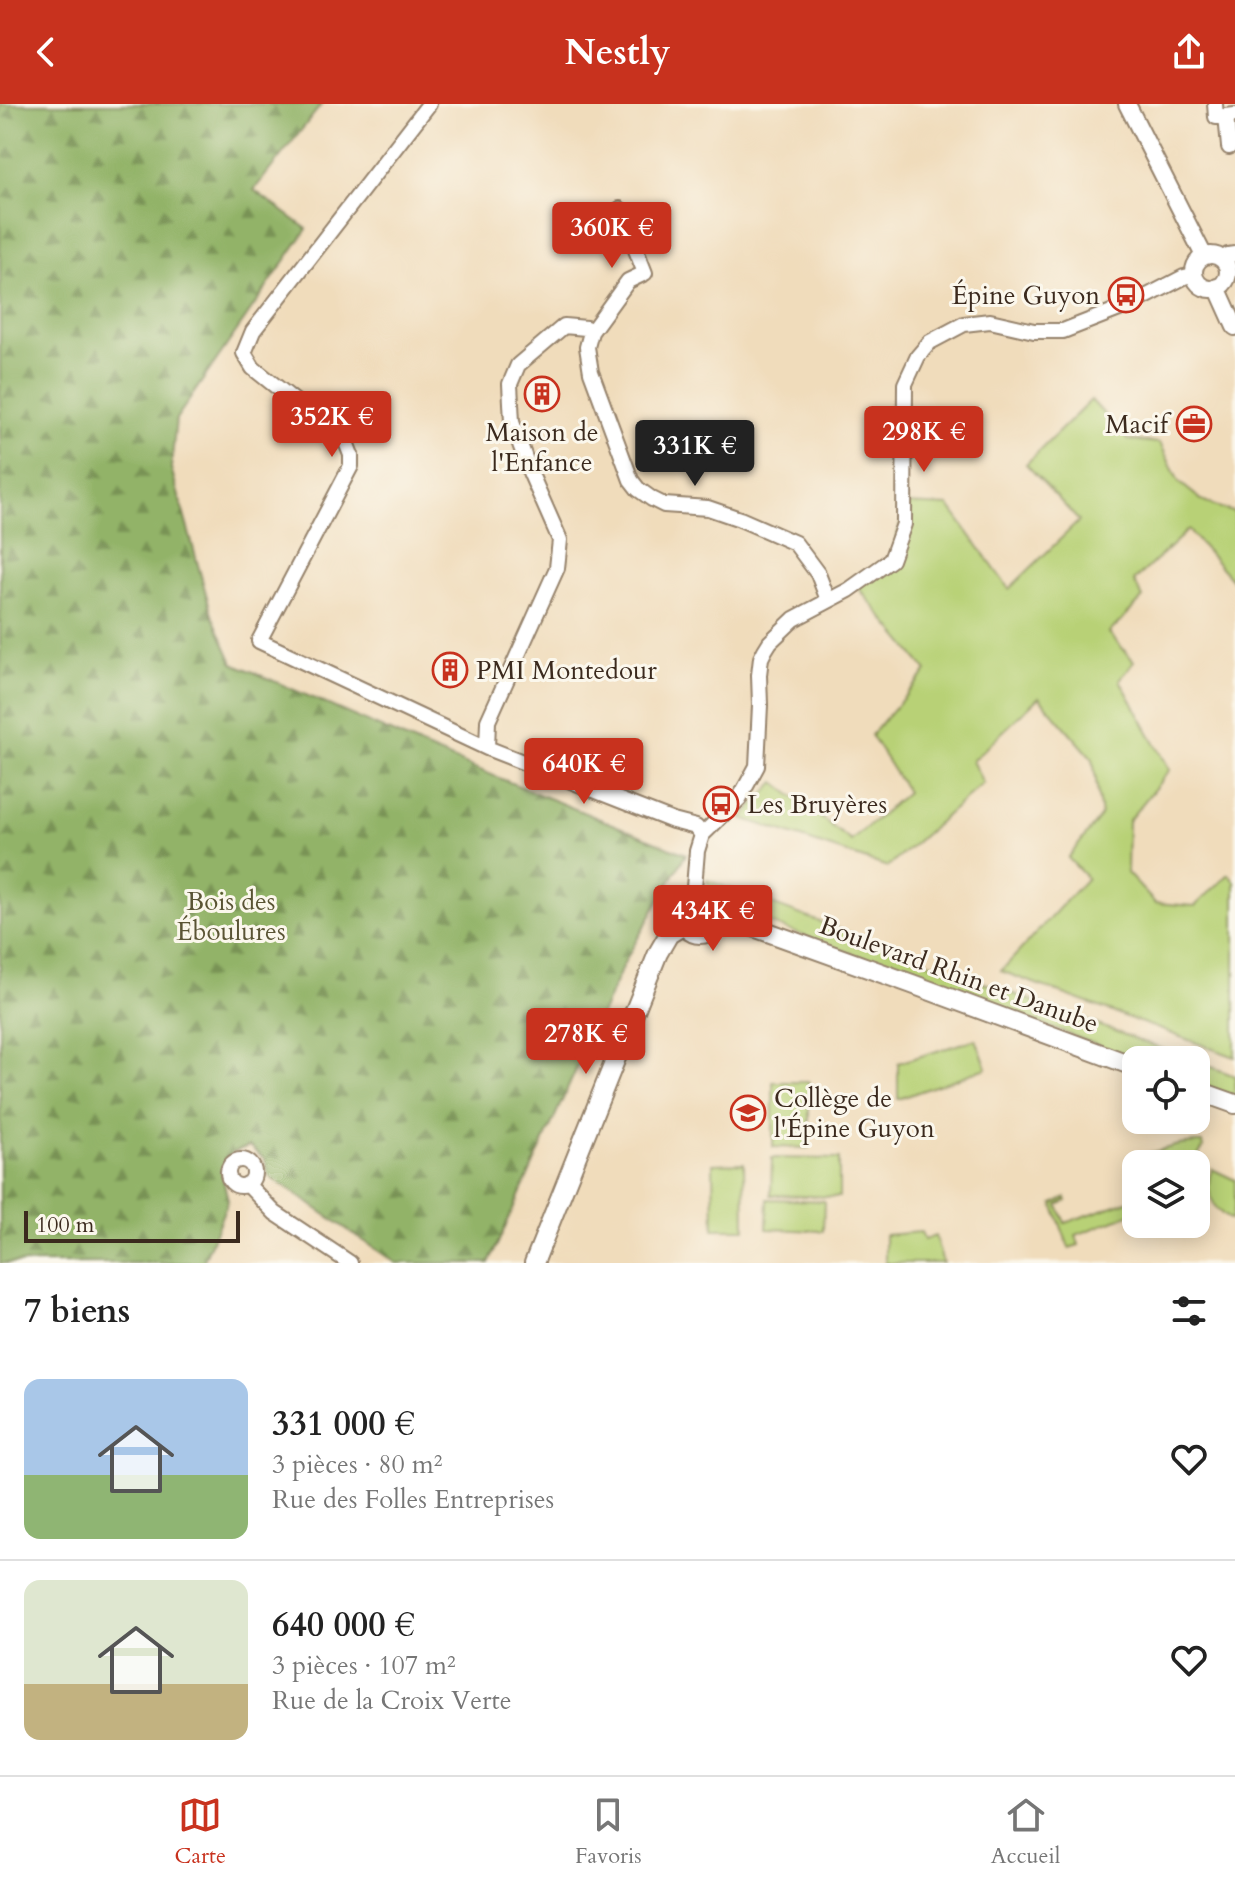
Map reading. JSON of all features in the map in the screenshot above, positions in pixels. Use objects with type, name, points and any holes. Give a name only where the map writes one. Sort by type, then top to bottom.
[{"type":"main road","points":[[693,899],[707,900],[718,916],[708,932],[695,934],[684,925],[682,917],[684,908],[693,899]]},
{"type":"main road","name":"Boulevard Rhin et Danube","points":[[718,916],[1122,1062]]},
{"type":"main road","points":[[534,1263],[658,953],[669,934],[684,925]]},
{"type":"main road","points":[[1210,1095],[1235,1104]]},
{"type":"street","points":[[429,104],[253,331],[244,353],[253,368],[346,442],[351,455],[351,466],[259,641],[487,748],[673,821],[696,827],[702,835]]},
{"type":"street","points":[[1127,104],[1204,256]]},
{"type":"street","points":[[1215,104],[1216,117],[1231,116],[1229,147]]},
{"type":"street","points":[[620,209],[645,273],[628,281],[591,332],[587,347],[591,372],[631,480],[638,489],[664,505],[708,508],[795,543],[818,574],[828,600]]},
{"type":"street","points":[[1204,256],[1229,257],[1226,280],[1217,287],[1208,288],[1199,284],[1194,275],[1195,266],[1204,256]]},
{"type":"street","points":[[693,899],[697,851],[702,835],[739,799],[757,766],[759,675],[765,650],[794,619],[849,590],[891,560],[904,524],[905,384],[918,356],[930,342],[964,324],[990,321],[1034,331],[1069,330],[1194,275]]},
{"type":"street","points":[[1217,287],[1235,327]]},
{"type":"street","points":[[487,748],[488,721],[557,568],[560,540],[512,422],[510,384],[518,365],[564,326],[586,328],[591,332]]},
{"type":"street","points":[[247,1184],[275,1213],[350,1263]]},
{"type":"green space","name":"Bois des Éboulures","points":[[0,104],[322,104],[254,190],[307,229],[176,419],[171,468],[212,615],[233,663],[433,751],[686,854],[626,959],[489,1263],[396,1263],[268,1175],[265,1159],[249,1146],[233,1152],[221,1170],[228,1200],[203,1263],[0,1263]]},
{"type":"green space","points":[[1091,400],[1128,440],[1160,443],[1179,482],[1204,502],[1235,513],[1235,583],[1188,530],[1134,581],[1143,598],[1109,633],[1134,661],[1120,680],[1170,770],[1128,821],[1127,873],[1155,903],[1195,906],[1229,874],[1235,881],[1235,1057],[1001,971],[1087,878],[1068,858],[1101,816],[1093,759],[1039,697],[972,761],[983,783],[888,867],[742,818],[775,782],[851,841],[907,792],[871,735],[927,671],[856,585],[891,560],[905,504],[949,506],[1009,589],[1079,521],[1026,464]]},
{"type":"green space","points":[[707,880],[1154,1046],[1122,1046],[1122,1054],[732,909],[721,892]]},
{"type":"green space","points":[[976,1039],[987,1068],[898,1099],[898,1063]]},
{"type":"green space","points":[[1210,1066],[1235,1076],[1235,1096],[1210,1087]]},
{"type":"green space","points":[[773,1082],[809,1082],[809,1148],[773,1147]]},
{"type":"green space","points":[[1202,1143],[1203,1148],[1161,1150]]},
{"type":"green space","points":[[772,1158],[839,1159],[839,1197],[771,1195]]},
{"type":"green space","points":[[744,1163],[745,1229],[714,1229],[713,1164]]},
{"type":"green space","points":[[1212,1169],[1235,1180],[1231,1220],[1214,1205],[1210,1194]]},
{"type":"green space","points":[[1066,1198],[1067,1201],[1058,1205],[1065,1223],[1122,1203],[1122,1217],[1076,1235],[1079,1245],[1069,1248],[1053,1204]]},
{"type":"green space","points":[[768,1199],[824,1201],[823,1231],[767,1229]]},
{"type":"green space","points":[[921,1232],[924,1240],[935,1236],[943,1263],[885,1263],[885,1235]]},
{"type":"place","name":"Épine Guyon","points":[[1126,295]]},
{"type":"place","name":"Maison de l'Enfance","points":[[542,394]]},
{"type":"place","name":"Macif","points":[[1194,424]]},
{"type":"place","name":"PMI Montedour","points":[[450,670]]},
{"type":"place","name":"Les Bruyères","points":[[721,804]]},
{"type":"place","name":"Collège de l'Épine Guyon","points":[[748,1113]]}]
